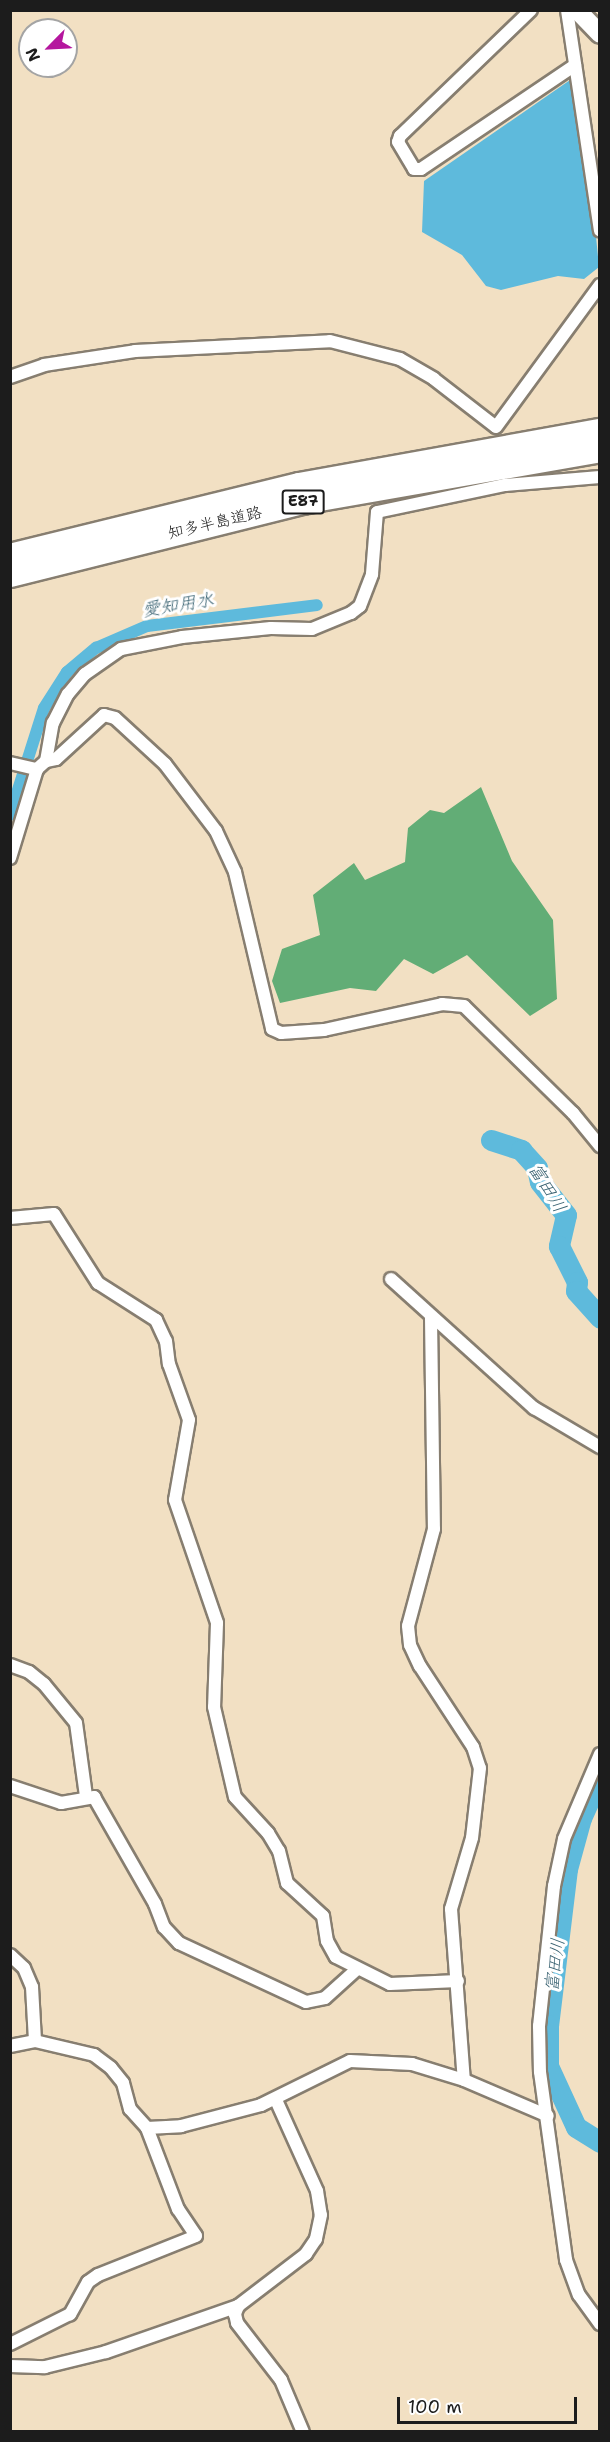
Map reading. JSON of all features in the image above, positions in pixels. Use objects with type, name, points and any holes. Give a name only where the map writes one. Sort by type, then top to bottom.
[{"type":"highway","name":"知多半島道路","points":[[10,556],[299,485],[600,431]]},
{"type":"highway","name":"知多半島道路","points":[[10,575],[303,502],[600,450]]},
{"type":"main road","points":[[577,10],[600,34]]},
{"type":"street","points":[[531,10],[400,136],[398,142],[414,169],[421,169],[575,64]]},
{"type":"street","points":[[567,10],[600,231]]},
{"type":"street","points":[[10,376],[44,365],[135,351],[330,341],[400,358],[434,379],[496,427],[600,285]]},
{"type":"street","points":[[10,858],[53,723],[68,694],[85,674],[120,650],[182,637],[271,628],[312,629],[351,613],[360,606],[372,574],[377,512],[505,485],[600,477]]},
{"type":"street","points":[[12,763],[41,765],[56,759],[104,715],[115,718],[165,764],[206,816],[235,872],[272,1029],[281,1033],[324,1030],[433,1006],[464,1006],[573,1113],[600,1146]]},
{"type":"street","points":[[10,1218],[54,1214],[98,1283],[148,1313],[161,1329],[169,1364],[189,1420],[175,1500],[217,1623],[214,1707],[235,1797],[268,1833],[279,1851],[287,1883],[323,1916],[331,1949],[356,1970],[390,1984],[458,1981]]},
{"type":"street","points":[[392,1279],[432,1318],[534,1408],[600,1447]]},
{"type":"street","points":[[432,1318],[434,1529],[408,1626],[410,1645],[420,1666],[473,1747],[480,1768],[472,1838],[452,1909],[464,2080]]},
{"type":"street","points":[[10,1665],[29,1672],[44,1684],[76,1723],[86,1796]]},
{"type":"street","points":[[600,1754],[564,1839],[554,1886],[539,2026],[540,2072],[548,2116],[566,2260],[579,2295],[600,2324]]},
{"type":"street","points":[[10,1786],[61,1803],[86,1796],[94,1797],[154,1904],[164,1927],[179,1943],[306,2002],[325,1998],[356,1970]]},
{"type":"street","points":[[10,1955],[24,1968],[32,1987],[36,2041]]},
{"type":"street","points":[[10,2046],[36,2041],[94,2055],[111,2068],[123,2083],[130,2109],[147,2128],[178,2209],[195,2236],[98,2275],[88,2282],[70,2314],[10,2344]]},
{"type":"street","points":[[147,2128],[181,2126],[276,2100],[350,2061],[412,2064],[464,2080],[548,2116]]},
{"type":"street","points":[[10,2366],[45,2367],[106,2352],[238,2306],[306,2254],[316,2239],[321,2215],[317,2191],[276,2100]]},
{"type":"street","points":[[238,2306],[237,2324],[281,2380],[303,2432]]},
{"type":"green space","points":[[481,787],[512,861],[553,920],[557,999],[530,1016],[467,955],[433,974],[404,959],[376,991],[350,988],[280,1003],[272,981],[282,949],[320,935],[313,895],[354,863],[365,880],[405,862],[408,828],[430,810],[444,813]]},
{"type":"water","points":[[573,78],[590,175],[599,267],[584,279],[558,276],[501,290],[486,286],[462,255],[422,232],[424,181]]},
{"type":"waterway","name":"愛知用水","points":[[10,815],[44,708],[67,672],[96,648],[147,626],[317,605]]},
{"type":"waterway","name":"富田川","points":[[491,1140],[521,1150],[537,1168],[540,1182],[566,1215],[559,1246],[577,1282],[576,1291],[600,1318]]},
{"type":"waterway","name":"富田川","points":[[600,1776],[581,1818],[567,1869],[548,2025],[548,2066],[576,2127],[600,2142]]}]
